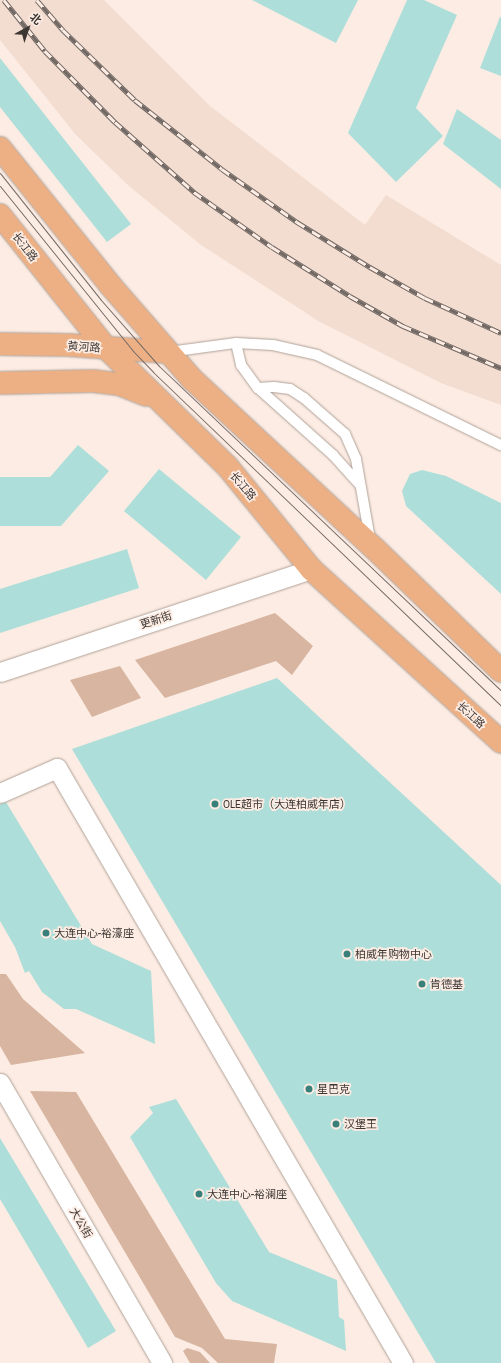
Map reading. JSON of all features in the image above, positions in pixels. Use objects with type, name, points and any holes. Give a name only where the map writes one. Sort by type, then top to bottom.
[{"type":"main road","points":[[0,148],[167,352],[192,379],[374,548],[501,671]]},
{"type":"main road","name":"长江路","points":[[0,215],[106,348],[157,400],[227,466],[311,569],[501,742]]},
{"type":"main road","name":"黄河路","points":[[0,344],[167,352]]},
{"type":"main road","points":[[0,383],[93,381],[118,384],[157,400]]},
{"type":"street","name":"更新街","points":[[0,672],[311,569]]},
{"type":"street","points":[[0,793],[57,768],[403,1363]]},
{"type":"street","name":"大公街","points":[[0,1082],[162,1363]]},
{"type":"lane","points":[[167,352],[236,343],[272,345],[317,355],[501,445]]},
{"type":"lane","points":[[236,343],[241,365],[258,388],[333,455],[360,485]]},
{"type":"lane","points":[[258,388],[274,387],[290,389],[304,398],[345,434],[356,459],[367,530],[374,548]]},
{"type":"shaded area","points":[[0,0],[104,0],[210,106],[365,225],[386,195],[501,265],[501,405],[441,383],[320,322],[201,245],[129,186],[76,135],[0,40]]},
{"type":"shaded area","points":[[275,613],[313,646],[292,675],[276,661],[165,698],[135,660]]},
{"type":"shaded area","points":[[120,666],[141,698],[92,717],[70,680]]},
{"type":"shaded area","points":[[0,974],[6,974],[23,999],[85,1053],[11,1065],[0,1046]]},
{"type":"shaded area","points":[[30,1091],[76,1092],[225,1339],[277,1344],[274,1363],[218,1363],[202,1348],[175,1337]]},
{"type":"shaded area","points":[[187,1348],[200,1352],[210,1363],[190,1363],[183,1351]]},
{"type":"building","points":[[252,0],[358,0],[336,43]]},
{"type":"building","points":[[407,0],[424,0],[457,15],[416,108],[443,136],[396,182],[348,133]]},
{"type":"building","points":[[501,17],[501,76],[480,68]]},
{"type":"building","points":[[0,58],[131,224],[107,242],[0,107]]},
{"type":"building","points":[[457,109],[501,140],[501,189],[443,144]]},
{"type":"building","points":[[78,445],[109,471],[61,526],[0,526],[0,477],[50,477]]},
{"type":"building","points":[[159,469],[241,537],[206,580],[124,511]]},
{"type":"building","points":[[422,470],[446,476],[501,503],[501,594],[406,506],[402,491],[410,474]]},
{"type":"building","points":[[127,549],[139,588],[0,633],[0,589]]},
{"type":"building","name":"柏威年购物中心","points":[[277,678],[501,885],[501,1363],[436,1363],[72,749]]},
{"type":"building","name":"大连中心-裕濠座","points":[[6,802],[92,944],[151,971],[155,1044],[76,1009],[64,1009],[42,992],[29,971],[25,973],[15,947],[0,921],[0,804]]},
{"type":"building","name":"大连中心-裕澜座","points":[[176,1099],[269,1252],[337,1280],[339,1317],[344,1320],[346,1351],[232,1301],[216,1283],[130,1137],[153,1113],[149,1107]]},
{"type":"building","points":[[0,1138],[116,1331],[88,1348],[0,1199]]},
{"type":"tram line","points":[[0,173],[101,300],[159,366],[501,691]]},
{"type":"tram line","points":[[0,186],[133,351],[153,372],[501,706]]},
{"type":"railway","points":[[4,0],[45,51],[115,122],[194,192],[272,247],[350,296],[403,326],[501,368]]},
{"type":"railway","points":[[37,0],[63,30],[135,100],[222,169],[297,222],[370,267],[425,298],[501,333]]},
{"type":"place","name":"OLE超市（大连柏威年店）","points":[[215,804]]},
{"type":"place","name":"大连中心-裕濠座","points":[[46,933]]},
{"type":"place","name":"柏威年购物中心","points":[[347,954]]},
{"type":"place","name":"肯德基","points":[[422,984]]},
{"type":"place","name":"星巴克","points":[[309,1089]]},
{"type":"place","name":"汉堡王","points":[[336,1124]]},
{"type":"place","name":"大连中心-裕澜座","points":[[199,1194]]}]
